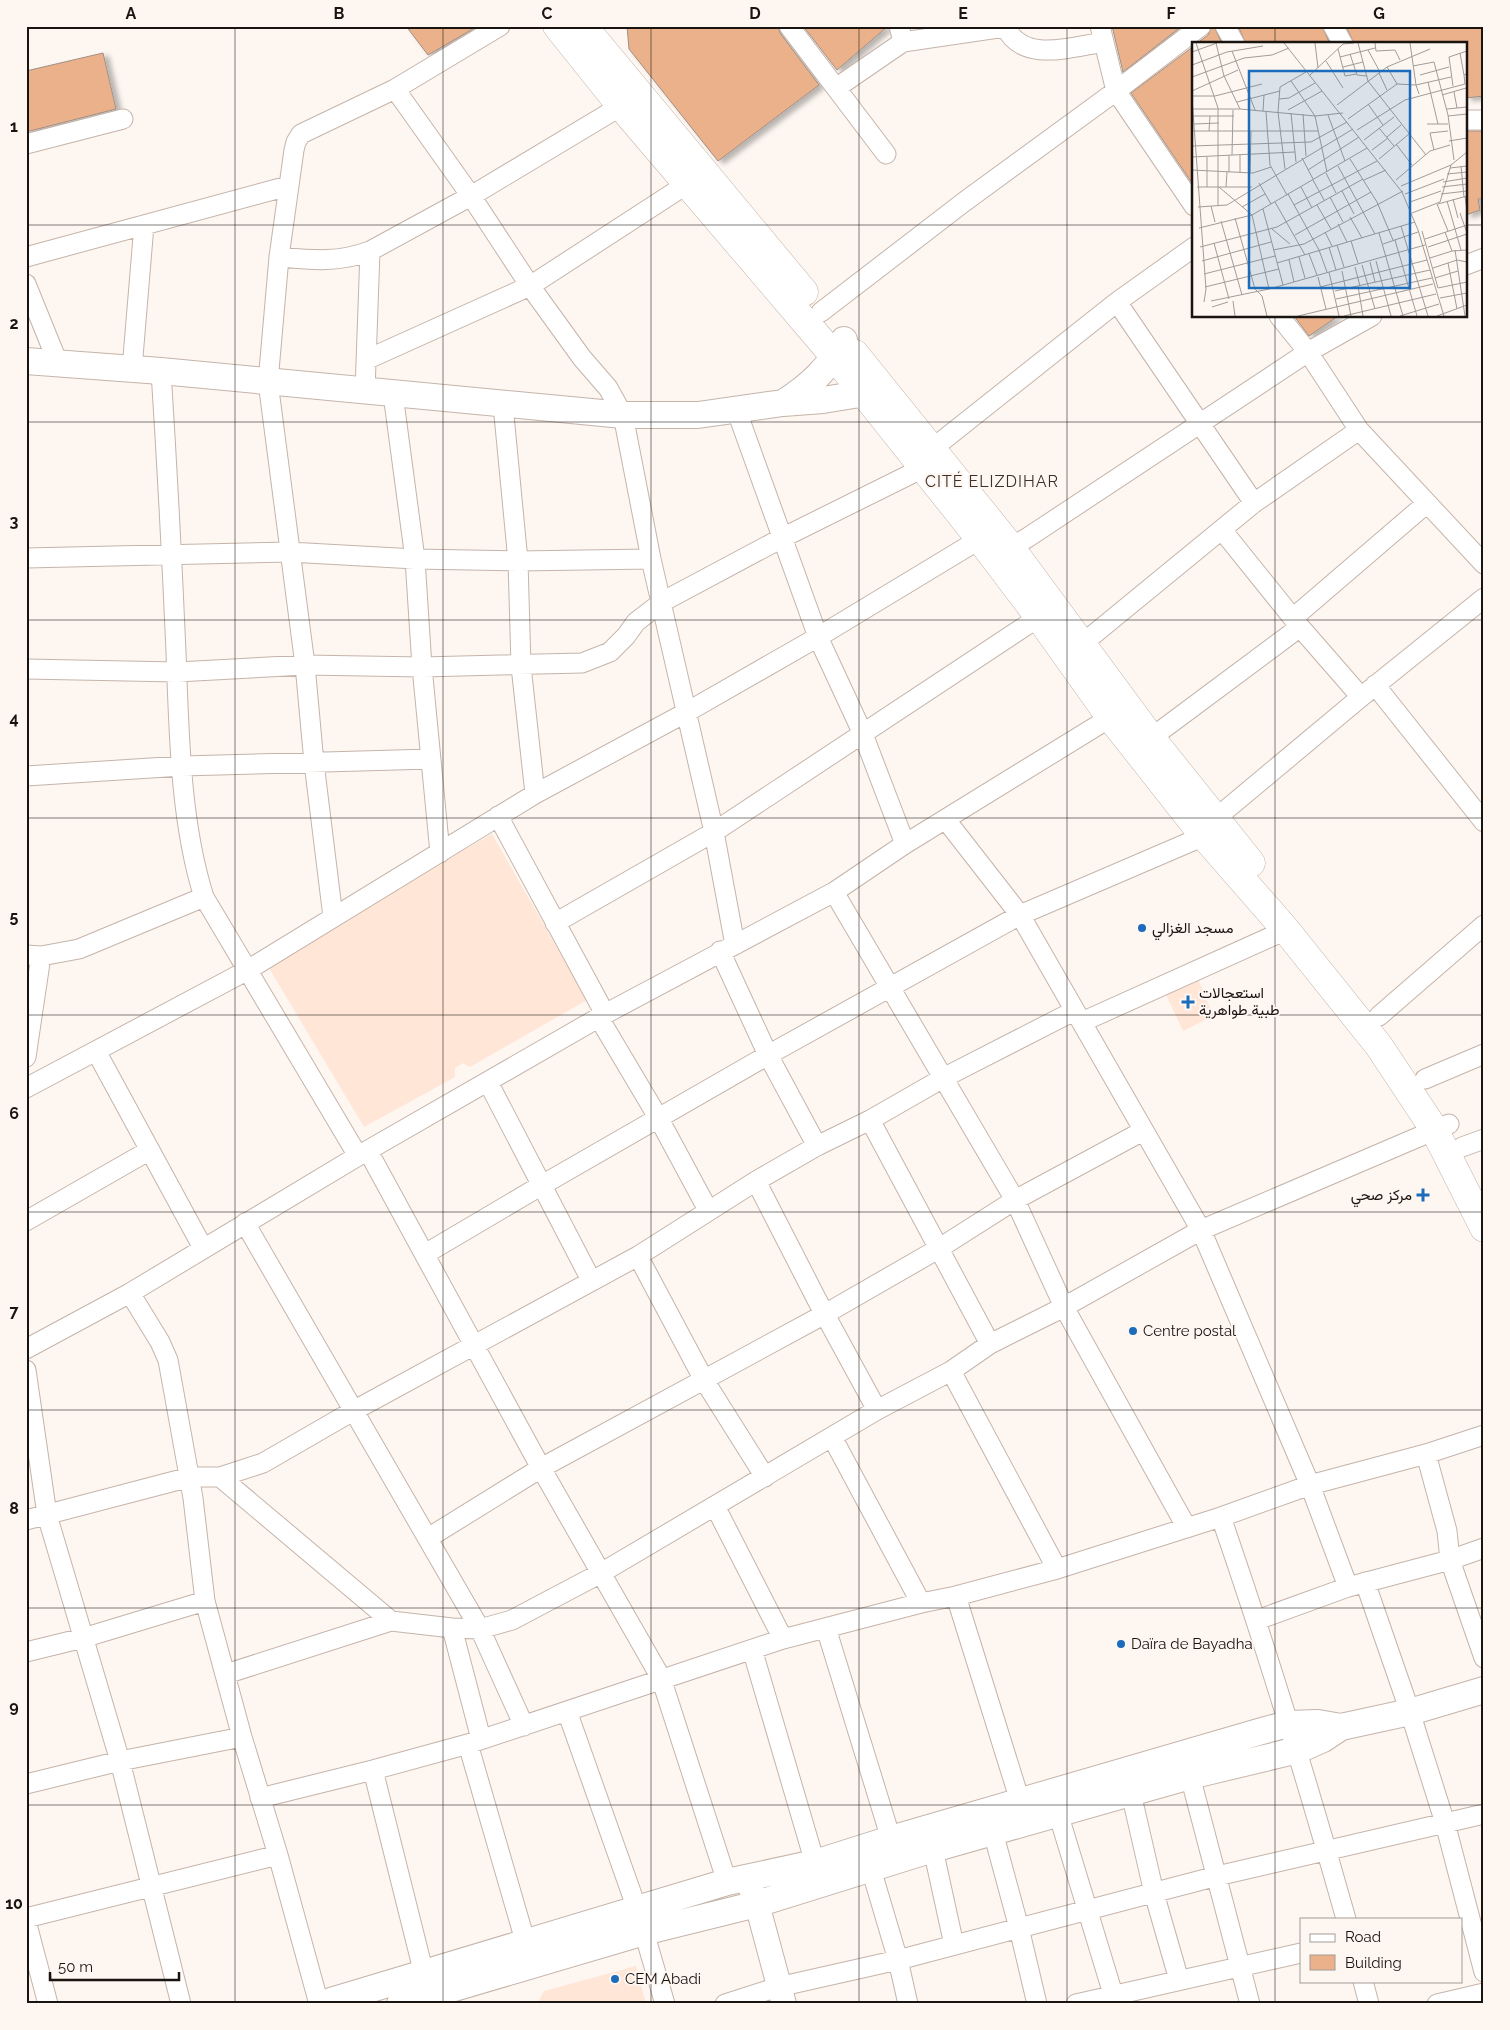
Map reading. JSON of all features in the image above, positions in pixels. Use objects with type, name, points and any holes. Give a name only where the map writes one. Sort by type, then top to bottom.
[{"type":"main road","points":[[572,29],[621,106],[687,184],[839,349],[928,458],[1011,547],[1082,644],[1119,712],[1151,738],[1209,827],[1379,1016],[1425,1079],[1442,1127],[1484,1228]]},
{"type":"main road","points":[[572,29],[821,312],[839,349]]},
{"type":"main road","points":[[784,403],[803,391],[821,375],[839,349]]},
{"type":"main road","points":[[26,361],[161,371],[623,415],[678,416],[823,400],[874,392]]},
{"type":"main road","points":[[928,458],[980,539],[1039,617],[1119,712],[1209,827],[1286,930],[1442,1127],[1473,1143],[1484,1185]]},
{"type":"main road","points":[[320,2004],[526,1944],[640,1920],[756,1904],[871,1870],[933,1849],[1058,1813],[1190,1776],[1298,1750],[1323,1739],[1341,1727],[1410,1712],[1484,1690]]},
{"type":"main road","points":[[400,2004],[640,1920],[737,1881],[815,1863],[891,1838],[1288,1724],[1318,1723],[1341,1727]]},
{"type":"street","points":[[333,917],[314,763],[305,665],[268,382],[279,257],[294,150],[301,134],[395,89],[500,26]]},
{"type":"street","points":[[789,26],[886,154]]},
{"type":"street","points":[[821,312],[964,202],[1116,91],[1201,26]]},
{"type":"street","points":[[1225,26],[1234,42]]},
{"type":"street","points":[[1333,26],[1342,42]]},
{"type":"street","points":[[836,88],[901,34],[1005,27],[1011,38],[1038,51],[1102,34],[1116,91],[1192,203]]},
{"type":"street","points":[[395,89],[471,196],[530,286],[582,358],[608,388],[623,415],[651,559],[714,832],[728,948],[768,1055],[817,1146]]},
{"type":"street","points":[[279,257],[326,261],[355,257],[370,251],[471,196],[621,106]]},
{"type":"street","points":[[26,144],[123,118]]},
{"type":"street","points":[[1468,120],[1484,120]]},
{"type":"street","points":[[368,359],[530,286],[687,184]]},
{"type":"street","points":[[26,257],[288,186]]},
{"type":"street","points":[[132,369],[144,225]]},
{"type":"street","points":[[26,669],[177,672],[305,665],[521,666],[582,663],[603,656],[626,636],[636,622],[662,602],[928,458],[1117,302],[1192,249]]},
{"type":"street","points":[[366,391],[370,251]]},
{"type":"street","points":[[1468,264],[1484,258]]},
{"type":"street","points":[[26,284],[58,363]]},
{"type":"street","points":[[1117,302],[1254,503]]},
{"type":"street","points":[[1281,318],[1308,352],[1359,430],[1484,564]]},
{"type":"street","points":[[1011,547],[1308,352],[1368,318]]},
{"type":"street","points":[[161,371],[182,766],[190,835],[197,875],[204,897],[246,971],[425,1254],[541,1468],[661,1678],[737,1881],[756,1904],[781,1996]]},
{"type":"street","points":[[393,394],[415,559],[422,667],[440,853]]},
{"type":"street","points":[[503,405],[518,561],[521,666],[535,794]]},
{"type":"street","points":[[736,410],[818,636],[863,734],[905,844]]},
{"type":"street","points":[[1082,644],[1254,503],[1359,430]]},
{"type":"street","points":[[1151,738],[1296,622],[1427,503]]},
{"type":"street","points":[[1222,530],[1296,622],[1368,691],[1484,822]]},
{"type":"street","points":[[27,1087],[246,971],[535,794],[687,712],[980,539]]},
{"type":"street","points":[[26,558],[289,552],[415,559],[518,561],[651,559]]},
{"type":"street","points":[[425,1254],[768,1055],[892,988],[1020,915],[1209,827],[1368,691],[1484,598]]},
{"type":"street","points":[[555,922],[714,832],[1039,617]]},
{"type":"street","points":[[26,1349],[130,1293],[245,1223],[602,1016],[834,892],[905,844],[1119,712]]},
{"type":"street","points":[[26,776],[182,766],[431,759]]},
{"type":"street","points":[[498,816],[555,922],[602,1016],[708,1210]]},
{"type":"street","points":[[946,820],[1020,915],[1201,1230],[1310,1486],[1357,1585],[1410,1712],[1472,1917],[1484,1972]]},
{"type":"street","points":[[834,892],[1015,1200],[1064,1307],[1187,1528]]},
{"type":"street","points":[[26,1057],[34,956],[79,949],[204,897]]},
{"type":"street","points":[[1379,1016],[1484,925]]},
{"type":"street","points":[[26,1520],[190,1477],[220,1477],[263,1463],[353,1411],[638,1256],[756,1180],[945,1078],[1078,1016],[1286,930]]},
{"type":"street","points":[[96,1051],[204,1248]]},
{"type":"street","points":[[1425,1079],[1484,1054]]},
{"type":"street","points":[[488,1082],[591,1280]]},
{"type":"street","points":[[870,1120],[990,1344]]},
{"type":"street","points":[[226,1674],[391,1622],[480,1629],[512,1620],[601,1573],[877,1410],[951,1371],[990,1344],[1064,1307],[1201,1230],[1442,1127]]},
{"type":"street","points":[[428,1538],[541,1468],[825,1314],[938,1249],[1015,1200],[1143,1131]]},
{"type":"street","points":[[26,1221],[150,1150]]},
{"type":"street","points":[[756,1180],[877,1410]]},
{"type":"street","points":[[245,1223],[480,1629],[524,1726]]},
{"type":"street","points":[[638,1256],[704,1380],[765,1477]]},
{"type":"street","points":[[130,1293],[160,1342],[168,1360],[190,1477],[205,1602],[242,1737],[320,2004]]},
{"type":"street","points":[[26,1370],[46,1515],[120,1761],[181,2004]]},
{"type":"street","points":[[951,1371],[1057,1568]]},
{"type":"street","points":[[260,1798],[373,1770],[474,1742],[661,1678],[783,1639],[921,1603],[956,1596],[1057,1568],[1221,1517],[1310,1486],[1426,1454],[1484,1435]]},
{"type":"street","points":[[832,1436],[921,1603]]},
{"type":"street","points":[[1426,1454],[1447,1531],[1450,1560],[1484,1658]]},
{"type":"street","points":[[220,1477],[391,1622]]},
{"type":"street","points":[[715,1506],[783,1639]]},
{"type":"street","points":[[1221,1517],[1257,1620],[1288,1724],[1298,1750],[1346,1918]]},
{"type":"street","points":[[1257,1620],[1357,1585],[1450,1560],[1484,1548]]},
{"type":"street","points":[[956,1596],[1020,1801]]},
{"type":"street","points":[[26,1652],[83,1638],[205,1602]]},
{"type":"street","points":[[452,1628],[474,1742],[526,1944]]},
{"type":"street","points":[[826,1628],[891,1838]]},
{"type":"street","points":[[752,1649],[815,1863]]},
{"type":"street","points":[[567,1711],[640,1920],[665,2004]]},
{"type":"street","points":[[26,1784],[120,1761],[242,1737]]},
{"type":"street","points":[[373,1770],[424,1974]]},
{"type":"street","points":[[1190,1776],[1250,2004]]},
{"type":"street","points":[[1130,1793],[1154,1893],[1179,1980]]},
{"type":"street","points":[[1058,1813],[1114,1999]]},
{"type":"street","points":[[724,2004],[781,1996],[898,1960],[1217,1876],[1484,1814]]},
{"type":"street","points":[[992,1832],[1020,1928],[1038,2004]]},
{"type":"street","points":[[933,1849],[954,1945]]},
{"type":"street","points":[[48,2004],[26,1920],[152,1885],[278,1855]]},
{"type":"street","points":[[871,1870],[898,1960],[908,2004]]},
{"type":"street","points":[[1076,2004],[1114,1999],[1179,1980],[1300,1953]]},
{"type":"street","points":[[1363,1982],[1369,2004]]},
{"type":"street","points":[[1437,2004],[1484,1993]]},
{"type":"shaded area","points":[[492,834],[587,1000],[470,1067],[463,1063],[455,1068],[455,1077],[364,1127],[266,963]]},
{"type":"shaded area","name":"استعجالات طبية طواهرية","points":[[1196,974],[1213,1016],[1183,1031],[1163,988]]},
{"type":"shaded area","name":"CEM Abadi","points":[[636,1966],[646,2004],[537,2004],[544,1991]]},
{"type":"building","points":[[406,26],[478,26],[428,55]]},
{"type":"building","points":[[627,26],[778,26],[780,33],[819,85],[718,161],[629,49]]},
{"type":"building","points":[[803,26],[888,26],[837,70]]},
{"type":"building","points":[[1112,26],[1182,26],[1123,72]]},
{"type":"building","points":[[1212,26],[1214,26],[1221,42],[1199,42],[1208,35]]},
{"type":"building","points":[[1238,26],[1322,26],[1329,42],[1245,42]]},
{"type":"building","points":[[1346,26],[1484,26],[1484,96],[1468,98],[1468,42],[1353,42]]},
{"type":"building","points":[[1192,47],[1192,183],[1131,93]]},
{"type":"building","points":[[103,53],[116,109],[26,132],[26,71]]},
{"type":"building","points":[[1468,131],[1484,131],[1484,199],[1478,199],[1480,210],[1468,214]]},
{"type":"building","points":[[1296,318],[1335,318],[1309,336]]},
{"type":"place","name":"مسجد الغزالي","points":[[1142,928]]},
{"type":"place","name":"استعجالات طبية طواهرية","points":[[1188,1002]]},
{"type":"place","name":"مركز صحي","points":[[1423,1195]]},
{"type":"place","name":"Centre postal","points":[[1133,1331]]},
{"type":"place","name":"Daïra de Bayadha","points":[[1121,1644]]},
{"type":"place","name":"CEM Abadi","points":[[615,1979]]},
{"type":"district","name":"CITÉ ELIZDIHAR","points":[[992,481]]}]
